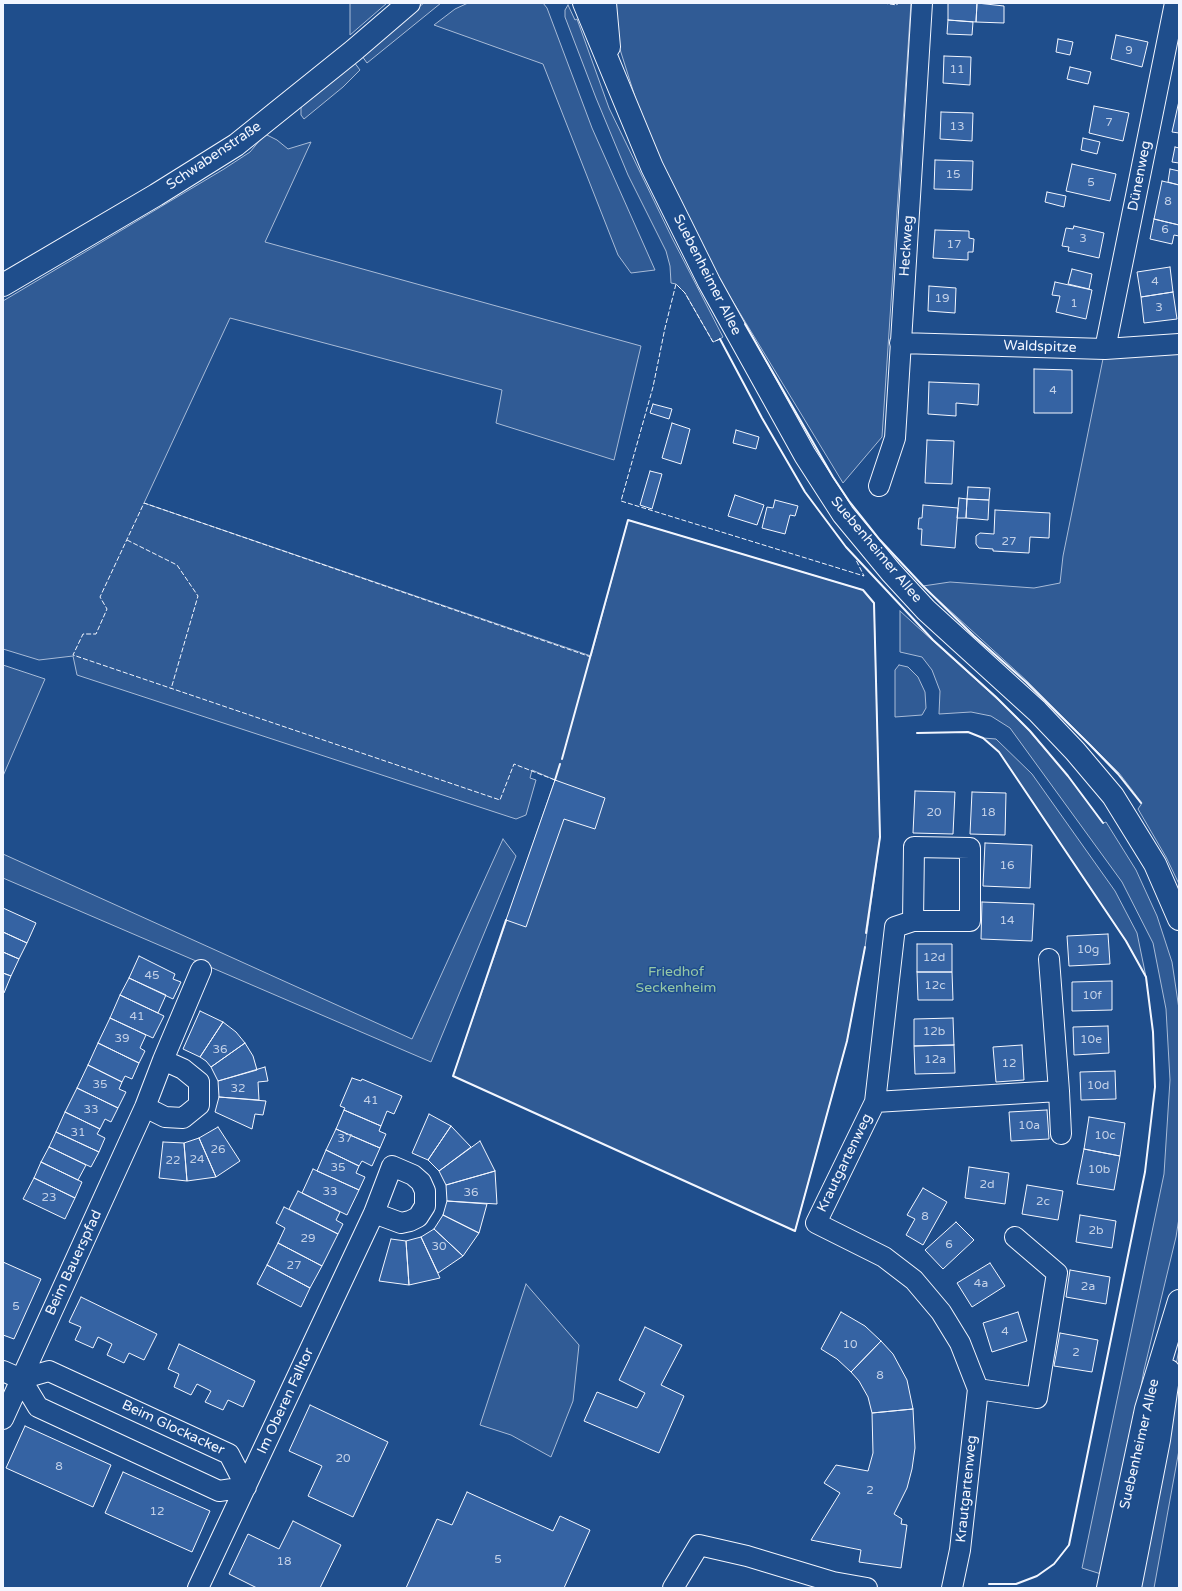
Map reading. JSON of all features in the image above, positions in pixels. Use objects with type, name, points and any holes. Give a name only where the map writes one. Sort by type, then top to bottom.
[{"type":"main road","name":"Schwabenstraße","points":[[3,285],[156,195],[236,145],[409,3]]},
{"type":"main road","name":"Suebenheimer Allee","points":[[584,3],[652,167],[709,282],[805,455],[839,507],[891,572],[921,604],[1037,711],[1075,751],[1113,796],[1155,864],[1179,919]]},
{"type":"main road","name":"Suebenheimer Allee","points":[[605,3],[610,67]]},
{"type":"main road","name":"Suebenheimer Allee","points":[[1108,1588],[1146,1409],[1179,1301]]},
{"type":"main road","name":"Suebenheimer Allee","points":[[1130,1588],[1159,1440],[1179,1305]]},
{"type":"street","name":"Heckweg","points":[[879,486],[895,438],[922,3]]},
{"type":"street","name":"Dünenweg","points":[[1105,349],[1175,3]]},
{"type":"street","name":"Waldspitze","points":[[900,343],[1105,349],[1179,344]]},
{"type":"street","name":"Krautgartenweg","points":[[913,921],[914,847],[970,848],[970,922],[913,921],[895,926],[875,1102],[816,1223],[884,1257],[914,1280],[941,1312],[960,1343],[978,1389],[961,1543],[952,1588]]},
{"type":"street","points":[[1049,959],[1061,1134]]},
{"type":"street","name":"Beim Bauerspfad","points":[[3,1419],[145,1107],[200,970]]},
{"type":"street","points":[[145,1107],[165,1117],[183,1118],[199,1105],[199,1082],[183,1069],[163,1060]]},
{"type":"street","name":"Krautgartenweg","points":[[875,1102],[1059,1091]]},
{"type":"street","name":"Im Oberen Falltor","points":[[198,1588],[374,1213]]},
{"type":"street","points":[[978,1389],[1037,1398],[1057,1273],[1015,1237]]},
{"type":"street","points":[[3,1371],[21,1379],[38,1407],[219,1491],[246,1487]]},
{"type":"street","name":"Beim Glockacker","points":[[21,1379],[49,1371],[229,1454],[246,1487]]},
{"type":"street","points":[[679,1587],[699,1545],[747,1556],[833,1582],[867,1588]]},
{"type":"green space","points":[[350,3],[387,3],[350,35]]},
{"type":"green space","points":[[424,3],[441,3],[367,63],[362,56],[397,24]]},
{"type":"green space","points":[[468,3],[543,3],[547,8],[592,128],[655,270],[631,273],[618,255],[543,64],[434,25],[455,9]]},
{"type":"green space","points":[[613,3],[911,3],[882,437],[843,483],[718,277],[673,190],[636,100],[618,43]]},
{"type":"green space","points":[[568,5],[575,20],[577,19],[609,108],[672,238],[723,337],[720,339],[713,342],[685,293],[676,284],[671,283],[670,266],[666,251],[628,175],[596,98],[565,17],[565,10]]},
{"type":"green space","points":[[354,62],[360,70],[343,87],[304,119],[301,115],[301,106]]},
{"type":"green space","name":"Friedhof Seckenheim","points":[[265,134],[277,140],[288,149],[311,142],[265,242],[641,346],[614,460],[496,423],[502,390],[230,318],[144,503],[591,656],[628,520],[863,590],[874,603],[880,838],[865,947],[847,1041],[795,1231],[453,1076],[555,780],[532,770],[530,778],[536,780],[526,815],[516,819],[77,675],[73,656],[39,660],[3,649],[3,301],[224,169],[250,152]]},
{"type":"green space","points":[[1179,343],[1179,884],[1166,857],[1138,809],[1142,803],[1119,773],[1027,681],[923,586],[950,582],[1034,588],[1060,583],[1063,556],[1105,349]]},
{"type":"green space","points":[[900,611],[1019,719],[1068,776],[1103,823],[1106,822],[1136,870],[1157,916],[1172,962],[1179,1009],[1179,1218],[1176,1237],[1144,1370],[1130,1446],[1101,1574],[1082,1568],[1164,1174],[1170,1080],[1166,1009],[1153,943],[1122,882],[1010,728],[991,716],[971,712],[939,714],[940,691],[932,670],[922,657],[900,652]]},
{"type":"green space","points":[[3,665],[45,679],[3,776]]},
{"type":"green space","points":[[899,665],[908,667],[918,677],[925,692],[926,708],[922,715],[895,717],[895,670]]},
{"type":"green space","points":[[983,738],[996,739],[1032,774],[1115,891],[1137,933],[1146,977],[1126,941],[999,752]]},
{"type":"green space","points":[[503,839],[516,856],[431,1062],[3,878],[3,854],[412,1039]]},
{"type":"green space","points":[[526,1284],[579,1345],[573,1401],[551,1457],[511,1435],[480,1425]]},
{"type":"green space","points":[[1179,1349],[1179,1450],[1154,1588],[1135,1588]]},
{"type":"building","points":[[948,3],[977,3],[976,22],[948,20]]},
{"type":"building","points":[[977,3],[1004,6],[1004,23],[976,22]]},
{"type":"building","points":[[948,20],[973,22],[972,35],[947,34]]},
{"type":"building","points":[[1116,35],[1148,42],[1142,67],[1111,59]]},
{"type":"building","points":[[1058,39],[1073,42],[1070,55],[1056,52]]},
{"type":"building","points":[[944,56],[971,57],[970,85],[943,83]]},
{"type":"building","points":[[1070,67],[1091,72],[1088,84],[1067,79]]},
{"type":"building","points":[[1179,101],[1179,133],[1172,132]]},
{"type":"building","points":[[1094,106],[1129,113],[1123,141],[1089,133]]},
{"type":"building","points":[[941,112],[973,113],[972,141],[940,139]]},
{"type":"building","points":[[1083,138],[1100,142],[1097,154],[1081,150]]},
{"type":"building","points":[[1175,147],[1179,148],[1179,163],[1172,162]]},
{"type":"building","points":[[935,160],[973,161],[972,190],[934,189]]},
{"type":"building","points":[[1072,164],[1116,174],[1110,201],[1066,191]]},
{"type":"building","points":[[1170,169],[1179,171],[1179,185],[1168,182]]},
{"type":"building","points":[[1162,181],[1179,185],[1179,225],[1154,219]]},
{"type":"building","points":[[1047,192],[1066,196],[1064,207],[1045,202]]},
{"type":"building","points":[[1154,219],[1179,225],[1179,236],[1174,235],[1172,244],[1150,239]]},
{"type":"building","points":[[1074,226],[1104,233],[1099,258],[1068,251],[1069,247],[1062,246],[1066,228],[1073,229]]},
{"type":"building","points":[[935,230],[969,231],[969,238],[974,239],[973,252],[968,252],[968,260],[933,258]]},
{"type":"building","points":[[1170,267],[1173,292],[1141,297],[1137,272]]},
{"type":"building","points":[[1072,269],[1092,274],[1089,289],[1068,284]]},
{"type":"building","points":[[1055,282],[1092,290],[1086,319],[1056,312],[1060,296],[1052,295]]},
{"type":"building","points":[[929,286],[956,288],[955,313],[928,311]]},
{"type":"building","points":[[1173,292],[1177,319],[1144,323],[1141,297]]},
{"type":"building","points":[[1034,369],[1072,370],[1072,413],[1034,413]]},
{"type":"building","points":[[929,382],[979,384],[978,405],[956,403],[956,416],[928,414]]},
{"type":"building","points":[[653,404],[672,409],[669,419],[650,413]]},
{"type":"building","points":[[672,423],[690,429],[681,464],[662,458]]},
{"type":"building","points":[[736,430],[759,437],[756,449],[733,443]]},
{"type":"building","points":[[927,440],[954,441],[952,484],[925,483]]},
{"type":"building","points":[[650,471],[662,474],[652,509],[640,505]]},
{"type":"building","points":[[968,487],[990,488],[989,500],[967,499]]},
{"type":"building","points":[[735,495],[764,505],[757,525],[728,516]]},
{"type":"building","points":[[959,498],[967,499],[966,518],[957,518]]},
{"type":"building","points":[[967,499],[989,500],[988,520],[966,518]]},
{"type":"building","points":[[775,500],[798,506],[795,516],[790,515],[785,534],[762,528],[767,507],[773,508]]},
{"type":"building","points":[[923,505],[958,508],[955,548],[921,545],[922,529],[918,529],[919,518],[922,518]]},
{"type":"building","points":[[995,510],[1050,513],[1049,538],[1030,537],[1029,553],[993,551],[993,549],[979,548],[976,544],[976,536],[980,533],[994,534]]},
{"type":"building","points":[[555,780],[605,798],[595,829],[564,819],[526,927],[506,920]]},
{"type":"building","points":[[915,791],[955,792],[953,834],[913,833]]},
{"type":"building","points":[[972,792],[1006,793],[1005,835],[970,834]]},
{"type":"building","points":[[985,843],[1032,845],[1030,888],[983,886]]},
{"type":"building","points":[[982,902],[1034,904],[1032,941],[981,939]]},
{"type":"building","points":[[3,908],[36,923],[27,943],[3,932]]},
{"type":"building","points":[[3,932],[27,943],[19,959],[3,952]]},
{"type":"building","points":[[1108,934],[1110,964],[1069,966],[1067,936]]},
{"type":"building","points":[[917,944],[952,944],[952,972],[917,972]]},
{"type":"building","points":[[3,952],[19,959],[11,976],[3,973]]},
{"type":"building","points":[[139,956],[175,974],[173,979],[181,982],[173,999],[129,978]]},
{"type":"building","points":[[917,972],[952,972],[953,1000],[918,1000]]},
{"type":"building","points":[[3,973],[11,976],[4,993],[3,992]]},
{"type":"building","points":[[129,978],[166,995],[158,1013],[120,995]]},
{"type":"building","points":[[1112,981],[1112,1010],[1072,1011],[1072,982]]},
{"type":"building","points":[[120,995],[164,1016],[153,1038],[110,1018]]},
{"type":"building","points":[[200,1011],[223,1022],[200,1057],[183,1049]]},
{"type":"building","points":[[110,1018],[146,1035],[140,1048],[145,1051],[139,1063],[98,1043]]},
{"type":"building","points":[[953,1018],[954,1045],[914,1046],[914,1019]]},
{"type":"building","points":[[223,1022],[236,1032],[245,1043],[211,1067],[200,1057]]},
{"type":"building","points":[[1108,1026],[1109,1053],[1074,1055],[1073,1027]]},
{"type":"building","points":[[98,1043],[139,1063],[132,1079],[125,1076],[122,1082],[88,1065]]},
{"type":"building","points":[[245,1043],[253,1056],[257,1070],[218,1081],[211,1067]]},
{"type":"building","points":[[954,1045],[955,1073],[915,1074],[914,1046]]},
{"type":"building","points":[[1022,1045],[1024,1080],[996,1082],[993,1047]]},
{"type":"building","points":[[88,1065],[122,1082],[119,1089],[126,1092],[118,1108],[77,1088]]},
{"type":"building","points":[[265,1067],[268,1081],[258,1082],[259,1100],[219,1097],[218,1081]]},
{"type":"building","points":[[1115,1071],[1116,1099],[1081,1100],[1080,1072]]},
{"type":"building","points":[[352,1078],[361,1081],[362,1079],[402,1096],[394,1114],[387,1111],[381,1126],[344,1110],[345,1108],[340,1106]]},
{"type":"building","points":[[77,1088],[118,1108],[111,1122],[105,1119],[100,1129],[65,1112]]},
{"type":"building","points":[[219,1097],[266,1101],[263,1115],[255,1114],[252,1129],[215,1112]]},
{"type":"building","points":[[344,1110],[381,1126],[379,1131],[386,1134],[380,1148],[336,1129]]},
{"type":"building","points":[[1047,1110],[1049,1139],[1011,1141],[1009,1112]]},
{"type":"building","points":[[65,1112],[100,1129],[97,1134],[105,1138],[99,1152],[56,1132]]},
{"type":"building","points":[[429,1114],[451,1126],[428,1160],[412,1153]]},
{"type":"building","points":[[1089,1117],[1125,1123],[1120,1156],[1084,1149]]},
{"type":"building","points":[[451,1126],[471,1147],[439,1171],[428,1160]]},
{"type":"building","points":[[218,1127],[240,1161],[216,1177],[199,1138]]},
{"type":"building","points":[[336,1129],[380,1148],[372,1166],[362,1161],[359,1166],[326,1150]]},
{"type":"building","points":[[56,1132],[99,1152],[91,1167],[49,1147]]},
{"type":"building","points":[[199,1138],[216,1177],[187,1181],[184,1143]]},
{"type":"building","points":[[480,1141],[495,1171],[446,1185],[439,1171]]},
{"type":"building","points":[[163,1142],[184,1143],[187,1181],[159,1178]]},
{"type":"building","points":[[49,1147],[86,1165],[78,1180],[41,1162]]},
{"type":"building","points":[[1084,1149],[1120,1156],[1114,1190],[1077,1184]]},
{"type":"building","points":[[326,1150],[359,1166],[356,1173],[365,1177],[359,1190],[317,1171]]},
{"type":"building","points":[[41,1162],[82,1182],[75,1198],[34,1178]]},
{"type":"building","points":[[969,1167],[1009,1173],[1005,1204],[965,1198]]},
{"type":"building","points":[[313,1169],[359,1190],[347,1215],[302,1193]]},
{"type":"building","points":[[495,1171],[497,1204],[447,1201],[446,1185]]},
{"type":"building","points":[[34,1178],[75,1198],[65,1219],[23,1199]]},
{"type":"building","points":[[1027,1185],[1063,1191],[1058,1220],[1022,1214]]},
{"type":"building","points":[[923,1188],[947,1202],[923,1245],[906,1235],[915,1219],[907,1215]]},
{"type":"building","points":[[298,1191],[340,1212],[336,1220],[343,1224],[338,1234],[289,1209]]},
{"type":"building","points":[[447,1201],[487,1204],[479,1233],[443,1215]]},
{"type":"building","points":[[284,1207],[338,1234],[322,1266],[278,1243],[285,1228],[276,1223]]},
{"type":"building","points":[[443,1215],[479,1233],[463,1256],[434,1229]]},
{"type":"building","points":[[1080,1215],[1116,1221],[1112,1248],[1076,1242]]},
{"type":"building","points":[[956,1222],[974,1240],[943,1269],[925,1250]]},
{"type":"building","points":[[434,1229],[463,1256],[438,1273],[421,1237]]},
{"type":"building","points":[[421,1237],[440,1278],[409,1285],[406,1241]]},
{"type":"building","points":[[391,1239],[406,1241],[409,1285],[379,1281]]},
{"type":"building","points":[[278,1243],[322,1266],[310,1288],[267,1265]]},
{"type":"building","points":[[3,1262],[41,1279],[14,1339],[3,1335]]},
{"type":"building","points":[[990,1263],[1005,1286],[972,1307],[957,1283]]},
{"type":"building","points":[[267,1265],[310,1288],[301,1307],[257,1284]]},
{"type":"building","points":[[1070,1270],[1110,1277],[1106,1304],[1066,1297]]},
{"type":"building","points":[[81,1297],[157,1334],[144,1360],[129,1353],[124,1363],[107,1355],[112,1344],[98,1337],[93,1348],[75,1340],[81,1327],[69,1322]]},
{"type":"building","points":[[841,1312],[865,1326],[881,1341],[851,1372],[837,1359],[821,1349]]},
{"type":"building","points":[[1018,1312],[1027,1341],[992,1352],[983,1323]]},
{"type":"building","points":[[645,1327],[682,1345],[661,1385],[684,1396],[659,1453],[584,1421],[597,1392],[637,1408],[645,1393],[619,1380]]},
{"type":"building","points":[[1060,1333],[1098,1340],[1092,1372],[1054,1366]]},
{"type":"building","points":[[881,1341],[893,1354],[907,1380],[913,1409],[872,1413],[868,1397],[859,1381],[851,1372]]},
{"type":"building","points":[[179,1344],[255,1381],[243,1407],[228,1400],[223,1410],[205,1402],[211,1391],[197,1384],[191,1395],[174,1387],[179,1374],[168,1369]]},
{"type":"building","points":[[310,1405],[388,1442],[353,1517],[308,1496],[322,1466],[289,1451]]},
{"type":"building","points":[[913,1409],[915,1448],[912,1469],[907,1488],[894,1514],[902,1519],[901,1524],[907,1525],[901,1568],[859,1562],[861,1550],[811,1540],[840,1493],[824,1483],[836,1465],[868,1471],[873,1453],[872,1413]]},
{"type":"building","points":[[25,1426],[111,1465],[93,1507],[6,1468]]},
{"type":"building","points":[[123,1472],[210,1511],[192,1552],[105,1513]]},
{"type":"building","points":[[467,1492],[553,1531],[560,1516],[590,1530],[564,1588],[406,1588],[437,1519],[452,1525]]},
{"type":"building","points":[[293,1521],[341,1545],[320,1588],[257,1588],[229,1574],[248,1534],[279,1549]]},
{"type":"fence","points":[[883,3],[897,5],[897,3]]},
{"type":"fence","points":[[720,339],[713,342],[685,293],[676,284],[653,387],[621,501],[864,576],[856,560]]},
{"type":"fence","points":[[555,780],[514,764],[500,800],[73,655],[83,634],[96,634],[107,609],[100,597],[144,503],[591,657]]},
{"type":"fence","points":[[127,540],[177,565],[198,596],[171,689]]},
{"type":"wall","points":[[745,324],[833,477],[849,501],[880,540],[923,586],[974,636],[1026,682],[1090,745],[1118,774],[1141,803]]},
{"type":"wall","points":[[720,339],[762,418],[805,492],[846,547],[933,640],[996,697],[1030,731],[1068,776],[1103,823]]},
{"type":"wall","points":[[562,759],[628,520],[863,590],[874,603],[880,837],[866,933]]},
{"type":"wall","points":[[917,733],[968,732],[983,738],[999,752],[1126,941],[1146,977],[1153,1032],[1155,1087],[1145,1172],[1069,1545],[1054,1564],[1037,1576],[1016,1584],[989,1584]]},
{"type":"wall","points":[[555,780],[560,764]]},
{"type":"wall","points":[[506,920],[453,1076],[795,1231],[847,1041],[865,947]]}]
